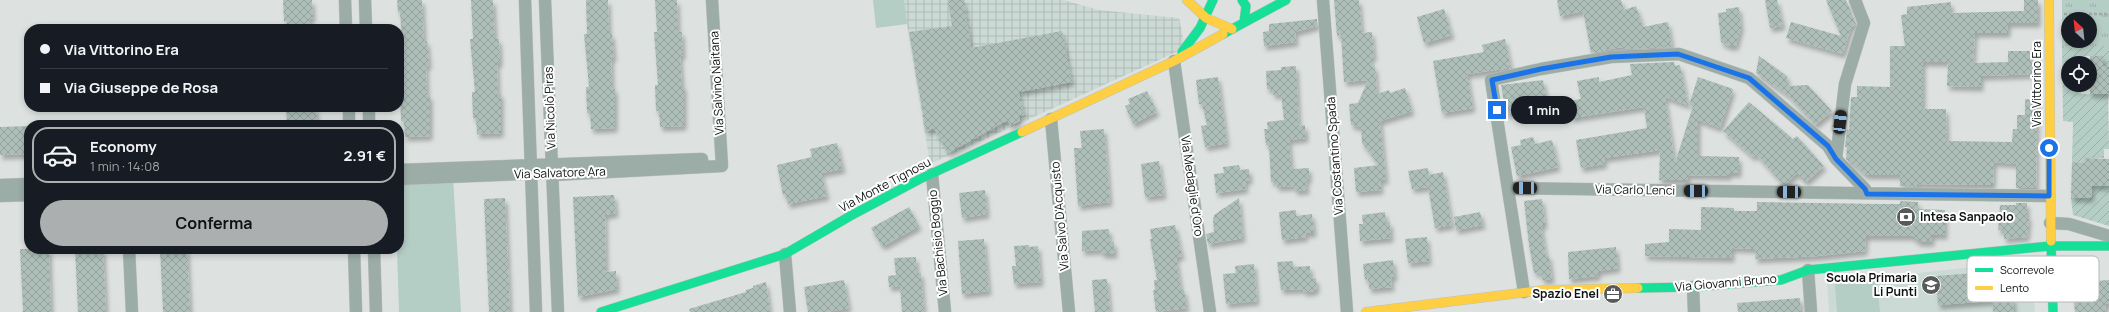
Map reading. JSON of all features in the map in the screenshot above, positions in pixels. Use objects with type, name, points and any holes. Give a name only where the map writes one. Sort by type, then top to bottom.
[{"type":"street","points":[[345,0],[346,24]]},
{"type":"street","points":[[365,0],[366,24]]},
{"type":"street","name":"Via Nicolò Piras","points":[[525,0],[536,312]]},
{"type":"street","name":"Via Nicolò Piras","points":[[545,0],[558,312]]},
{"type":"street","name":"Via Salvino Naitana","points":[[712,0],[721,162]]},
{"type":"street","points":[[1188,0],[1206,18],[1232,29]]},
{"type":"street","name":"Via Monte Tignosu","points":[[1174,61],[1195,39],[1213,0]]},
{"type":"street","points":[[1242,0],[1246,6],[1244,22]]},
{"type":"street","name":"Via Monte Tignosu","points":[[601,312],[629,308],[785,254],[852,215],[932,174],[1174,61],[1286,0]]},
{"type":"street","name":"Via Costantino Spada","points":[[1323,0],[1347,312]]},
{"type":"street","points":[[1836,159],[1845,84],[1864,23],[1855,0]]},
{"type":"street","name":"Via Vittorino Era","points":[[2049,0],[2050,256]]},
{"type":"street","points":[[1524,292],[1492,80],[1541,69],[1611,57],[1678,54],[1749,78],[1828,146],[1836,159],[1865,189],[1867,194]]},
{"type":"street","name":"Via Medaglie d'Oro","points":[[1174,61],[1210,312]]},
{"type":"street","name":"Via Salvo D'Acquisto","points":[[1051,119],[1069,312]]},
{"type":"street","name":"Via Salvatore Ara","points":[[404,170],[552,169],[721,162]]},
{"type":"street","name":"Via Salvatore Ara","points":[[404,179],[531,169]]},
{"type":"street","name":"Via Bachisio Boggio","points":[[932,174],[945,312]]},
{"type":"street","points":[[0,185],[24,184]]},
{"type":"street","name":"Via Carlo Lenci","points":[[1509,188],[2049,196]]},
{"type":"street","points":[[0,196],[24,195]]},
{"type":"street","points":[[2050,223],[2068,224],[2109,236]]},
{"type":"street","name":"Via Giovanni Bruno","points":[[1366,312],[1524,292],[1693,288],[1781,280],[1808,270],[2050,246],[2109,246]]},
{"type":"street","points":[[129,254],[132,312]]},
{"type":"street","points":[[354,254],[356,312]]},
{"type":"street","points":[[374,254],[376,312]]},
{"type":"street","points":[[785,254],[790,312]]},
{"type":"street","points":[[1808,270],[1811,312]]},
{"type":"street","points":[[1693,288],[1694,312]]},
{"type":"street","name":"Via Vittorino Era","points":[[2053,302],[2053,312]]},
{"type":"path","points":[[2049,15],[2109,14]]},
{"type":"shaded area","points":[[903,0],[1063,0],[1099,10],[1179,18],[1185,48],[930,164]]},
{"type":"shaded area","name":"Scuola Primaria Li Punti","points":[[1967,268],[1967,302],[2034,302],[2035,312],[1829,312],[1827,283]]},
{"type":"green space","points":[[873,0],[904,0],[907,24],[876,28]]},
{"type":"green space","points":[[2062,0],[2109,0],[2109,46],[2097,46],[2097,12],[2062,12]]},
{"type":"green space","points":[[2097,46],[2109,46],[2109,66],[2103,66],[2103,56],[2062,56],[2062,48],[2097,48]]},
{"type":"green space","points":[[2063,92],[2108,94],[2109,149],[2104,149],[2104,158],[2085,158],[2085,163],[2072,162],[2073,122],[2063,121]]},
{"type":"green space","points":[[453,177],[461,312],[399,312],[397,254],[404,254],[404,179]]},
{"type":"green space","points":[[2092,186],[2109,186],[2109,226],[2073,215],[2071,198],[2091,198]]},
{"type":"green space","points":[[1877,280],[1880,312],[1837,312],[1835,284]]},
{"type":"building","points":[[283,0],[312,0],[313,18],[309,19],[310,24],[287,24],[287,21],[284,21]]},
{"type":"building","points":[[397,0],[422,0],[424,41],[427,41],[429,65],[426,66],[427,96],[430,95],[430,136],[405,137],[404,120],[401,120],[401,112],[404,112],[404,24],[401,24],[400,12],[398,12]]},
{"type":"building","points":[[471,0],[493,0],[495,39],[499,39],[500,63],[497,63],[498,94],[501,93],[501,133],[477,134],[476,118],[473,118],[472,92],[475,92],[470,39],[473,39]]},
{"type":"building","points":[[586,0],[608,0],[609,34],[612,34],[614,58],[611,58],[612,89],[615,88],[615,128],[591,129],[590,113],[587,113],[586,87],[589,87],[584,34],[587,34]]},
{"type":"building","points":[[655,0],[677,0],[678,32],[682,32],[683,55],[680,56],[682,86],[684,86],[684,126],[660,127],[659,111],[656,111],[655,85],[658,85],[654,32],[657,32]]},
{"type":"building","points":[[948,0],[964,0],[971,48],[1062,31],[1072,82],[1019,92],[1024,115],[1019,116],[1020,121],[1010,126],[1008,120],[948,153],[934,128],[926,132],[909,32],[952,26]]},
{"type":"building","points":[[1334,0],[1359,0],[1362,33],[1372,32],[1374,57],[1370,58],[1373,69],[1375,65],[1377,94],[1389,90],[1390,93],[1405,88],[1412,111],[1380,121],[1386,180],[1380,180],[1381,190],[1356,192],[1354,168],[1379,165],[1362,143],[1361,127],[1351,125],[1349,104],[1358,103],[1368,80],[1344,82],[1341,35],[1337,36]]},
{"type":"building","points":[[1557,0],[1621,0],[1624,10],[1636,6],[1643,27],[1668,22],[1672,47],[1627,49],[1621,47],[1591,53],[1583,11],[1560,16]]},
{"type":"building","points":[[1765,0],[1777,0],[1783,26],[1770,28]]},
{"type":"building","points":[[1826,0],[1846,0],[1856,24],[1851,27],[1843,54],[1786,38],[1791,22],[1841,36]]},
{"type":"building","points":[[2024,0],[2038,0],[2038,23],[2008,23],[2008,33],[1975,33],[1973,63],[2008,62],[2008,51],[2037,51],[2037,74],[1981,76],[1981,87],[1947,86],[1948,62],[1923,62],[1923,109],[1946,109],[1947,141],[2012,142],[2013,129],[2017,129],[2017,115],[2025,115],[2025,99],[2037,101],[2036,188],[2016,188],[2016,164],[1994,162],[1993,185],[1917,184],[1917,187],[1900,186],[1900,175],[1866,175],[1846,159],[1847,147],[1845,147],[1847,129],[1849,130],[1851,97],[1857,97],[1857,86],[1890,87],[1890,46],[1905,46],[1901,15],[1907,14],[1907,7],[1951,2],[1951,13],[2024,11]]},
{"type":"building","points":[[1739,7],[1741,27],[1736,46],[1729,46],[1721,42],[1718,13],[1726,12],[1726,9]]},
{"type":"building","points":[[1444,9],[1452,35],[1424,43],[1417,17]]},
{"type":"building","points":[[1317,19],[1317,26],[1295,32],[1296,42],[1264,46],[1263,32],[1269,31],[1269,24]]},
{"type":"building","points":[[1505,39],[1511,68],[1467,74],[1473,108],[1442,113],[1433,61],[1484,52],[1482,45]]},
{"type":"building","points":[[1759,56],[1787,76],[1788,86],[1808,85],[1832,111],[1815,125],[1788,95],[1756,73]]},
{"type":"building","points":[[2097,56],[2103,56],[2103,66],[2109,66],[2109,94],[2090,94],[2090,92],[2097,92]]},
{"type":"building","points":[[1674,62],[1675,66],[1680,65],[1688,105],[1665,97],[1675,163],[1693,106],[1689,105],[1698,77],[1733,89],[1720,128],[1698,120],[1698,156],[1739,157],[1739,173],[1729,173],[1729,176],[1688,175],[1688,180],[1659,180],[1660,150],[1604,158],[1605,164],[1581,168],[1576,140],[1647,128],[1644,107],[1572,118],[1568,101],[1581,99],[1577,81],[1599,77],[1599,82],[1632,75],[1630,64]]},
{"type":"building","points":[[1296,66],[1299,126],[1305,125],[1306,138],[1289,140],[1291,163],[1294,169],[1309,168],[1309,179],[1306,180],[1307,190],[1295,191],[1294,186],[1277,187],[1276,182],[1271,182],[1269,145],[1266,145],[1264,129],[1268,129],[1267,122],[1284,120],[1281,94],[1273,95],[1272,89],[1267,89],[1266,71],[1281,70],[1281,67]]},
{"type":"building","points":[[1218,77],[1227,143],[1205,147],[1201,126],[1207,125],[1202,104],[1199,104],[1196,80]]},
{"type":"building","points":[[1543,80],[1548,107],[1506,114],[1501,85]]},
{"type":"building","points":[[1147,91],[1157,112],[1133,124],[1125,106],[1130,104],[1128,99]]},
{"type":"building","points":[[1749,102],[1793,139],[1797,136],[1824,166],[1806,182],[1797,173],[1784,185],[1756,154],[1753,157],[1723,131]]},
{"type":"building","points":[[286,112],[316,112],[317,120],[287,120]]},
{"type":"building","points":[[24,126],[24,154],[0,155],[0,127]]},
{"type":"building","points":[[1104,129],[1110,202],[1078,206],[1074,148],[1082,148],[1080,131]]},
{"type":"building","points":[[1533,137],[1535,144],[1552,140],[1558,167],[1517,176],[1511,147],[1521,145],[1520,140]]},
{"type":"building","points":[[837,143],[843,169],[821,173],[827,196],[788,204],[785,194],[783,195],[777,165],[812,157],[810,149]]},
{"type":"building","points":[[2085,158],[2109,159],[2109,186],[2092,186],[2091,198],[2071,198],[2072,162],[2085,163]]},
{"type":"building","points":[[1159,161],[1164,195],[1145,197],[1141,164]]},
{"type":"building","points":[[1239,165],[1240,170],[1249,169],[1250,180],[1245,181],[1246,189],[1216,193],[1214,174],[1224,173],[1223,167]]},
{"type":"building","points":[[1428,168],[1429,175],[1443,172],[1452,225],[1435,228],[1428,187],[1412,189],[1408,171]]},
{"type":"building","points":[[985,190],[987,214],[962,218],[959,193]]},
{"type":"building","points":[[614,195],[616,213],[605,215],[606,272],[616,271],[617,289],[578,297],[573,197]]},
{"type":"building","points":[[505,198],[510,312],[489,312],[484,199]]},
{"type":"building","points":[[1239,198],[1243,238],[1208,244],[1206,234],[1214,232],[1214,215]]},
{"type":"building","points":[[1542,199],[1545,225],[1541,225],[1546,256],[1549,255],[1552,280],[1543,280],[1539,272],[1534,273],[1529,245],[1524,201]]},
{"type":"building","points":[[1900,201],[1918,202],[1918,209],[1945,210],[1945,235],[1932,235],[1932,242],[1917,242],[1917,239],[1913,239],[1913,236],[1866,236],[1865,251],[1818,256],[1755,259],[1756,249],[1732,248],[1732,258],[1645,256],[1645,244],[1669,242],[1669,229],[1701,230],[1701,207],[1734,208],[1734,211],[1757,211],[1757,202],[1900,204]]},
{"type":"building","points":[[2016,203],[2027,203],[2027,217],[2029,217],[2027,237],[2004,239],[2004,231],[1998,230],[2000,205],[2016,205]]},
{"type":"building","points":[[909,207],[919,226],[885,245],[881,245],[871,228]]},
{"type":"building","points":[[1296,210],[1296,216],[1312,214],[1314,233],[1305,233],[1306,237],[1282,240],[1279,212]]},
{"type":"building","points":[[1385,212],[1386,222],[1390,222],[1391,238],[1360,241],[1359,224],[1363,224],[1362,215]]},
{"type":"building","points":[[1480,212],[1483,225],[1456,230],[1454,217]]},
{"type":"building","points":[[1175,225],[1182,256],[1176,257],[1181,290],[1184,290],[1187,308],[1156,312],[1153,290],[1155,290],[1154,280],[1157,280],[1150,239],[1152,239],[1150,229]]},
{"type":"building","points":[[1109,229],[1110,242],[1114,242],[1115,254],[1102,254],[1101,250],[1082,251],[1082,231]]},
{"type":"building","points":[[1427,237],[1429,261],[1408,263],[1405,239]]},
{"type":"building","points":[[984,239],[989,291],[962,294],[958,241]]},
{"type":"building","points":[[1029,245],[1029,247],[1038,246],[1041,282],[1014,284],[1012,266],[1016,266],[1014,246]]},
{"type":"building","points":[[1616,247],[1618,268],[1598,271],[1598,276],[1569,279],[1568,252]]},
{"type":"building","points":[[20,249],[24,249],[24,254],[49,254],[51,312],[23,312]]},
{"type":"building","points":[[75,254],[103,254],[106,312],[78,312]]},
{"type":"building","points":[[160,254],[187,254],[190,312],[163,312]]},
{"type":"building","points":[[916,257],[917,273],[921,273],[924,312],[902,312],[900,286],[889,287],[888,276],[896,275],[894,258]]},
{"type":"building","points":[[1393,260],[1395,277],[1391,277],[1392,287],[1369,289],[1368,279],[1365,280],[1363,264]]},
{"type":"building","points":[[1293,261],[1293,267],[1310,266],[1311,279],[1316,278],[1317,288],[1314,291],[1304,292],[1303,289],[1281,290],[1277,262]]},
{"type":"building","points":[[1254,264],[1257,301],[1226,304],[1223,274],[1236,273],[1235,266]]},
{"type":"building","points":[[1967,274],[1967,302],[1978,302],[1938,305],[1936,276]]},
{"type":"building","points":[[1107,279],[1110,312],[1095,312],[1092,280]]},
{"type":"building","points":[[844,280],[849,308],[826,312],[808,312],[804,287]]},
{"type":"building","points":[[2109,280],[2109,304],[2105,304],[2106,312],[2075,312],[2074,302],[2099,302],[2099,281]]},
{"type":"building","points":[[766,282],[770,312],[690,312],[689,309],[746,292],[746,290],[753,288],[753,286]]},
{"type":"building","points":[[1800,298],[1801,312],[1738,312],[1737,303]]},
{"type":"building","points":[[1992,302],[2013,302],[2014,312],[1993,312]]},
{"type":"traffic: fast","points":[[1182,52],[1200,28],[1213,0]]},
{"type":"traffic: fast","points":[[1242,0],[1246,6],[1244,22]]},
{"type":"traffic: fast","points":[[1223,34],[1286,0]]},
{"type":"traffic: fast","points":[[601,312],[785,254],[852,215],[920,179],[1022,132]]},
{"type":"traffic: fast","points":[[2051,241],[2051,256]]},
{"type":"traffic: fast","points":[[1638,288],[1693,287],[1781,280],[1808,270],[2050,246],[2109,246]]},
{"type":"traffic: fast","points":[[2053,302],[2053,312]]},
{"type":"traffic: slow","points":[[1187,0],[1206,18],[1232,29]]},
{"type":"traffic: slow","points":[[2049,0],[2051,241]]},
{"type":"traffic: slow","points":[[1022,132],[1174,61],[1223,34]]},
{"type":"traffic: slow","points":[[1366,312],[1545,290],[1638,288]]},
{"type":"place","name":"Intesa Sanpaolo","points":[[1906,217]]},
{"type":"place","name":"Scuola Primaria Li Punti","points":[[1931,285]]},
{"type":"place","name":"Spazio Enel","points":[[1613,294]]},
{"type":"route","points":[[1497,110],[1492,80],[1541,69],[1611,57],[1678,54],[1749,78],[1828,146],[1836,159],[1865,189],[1867,194],[2049,196],[2049,148]]}]
